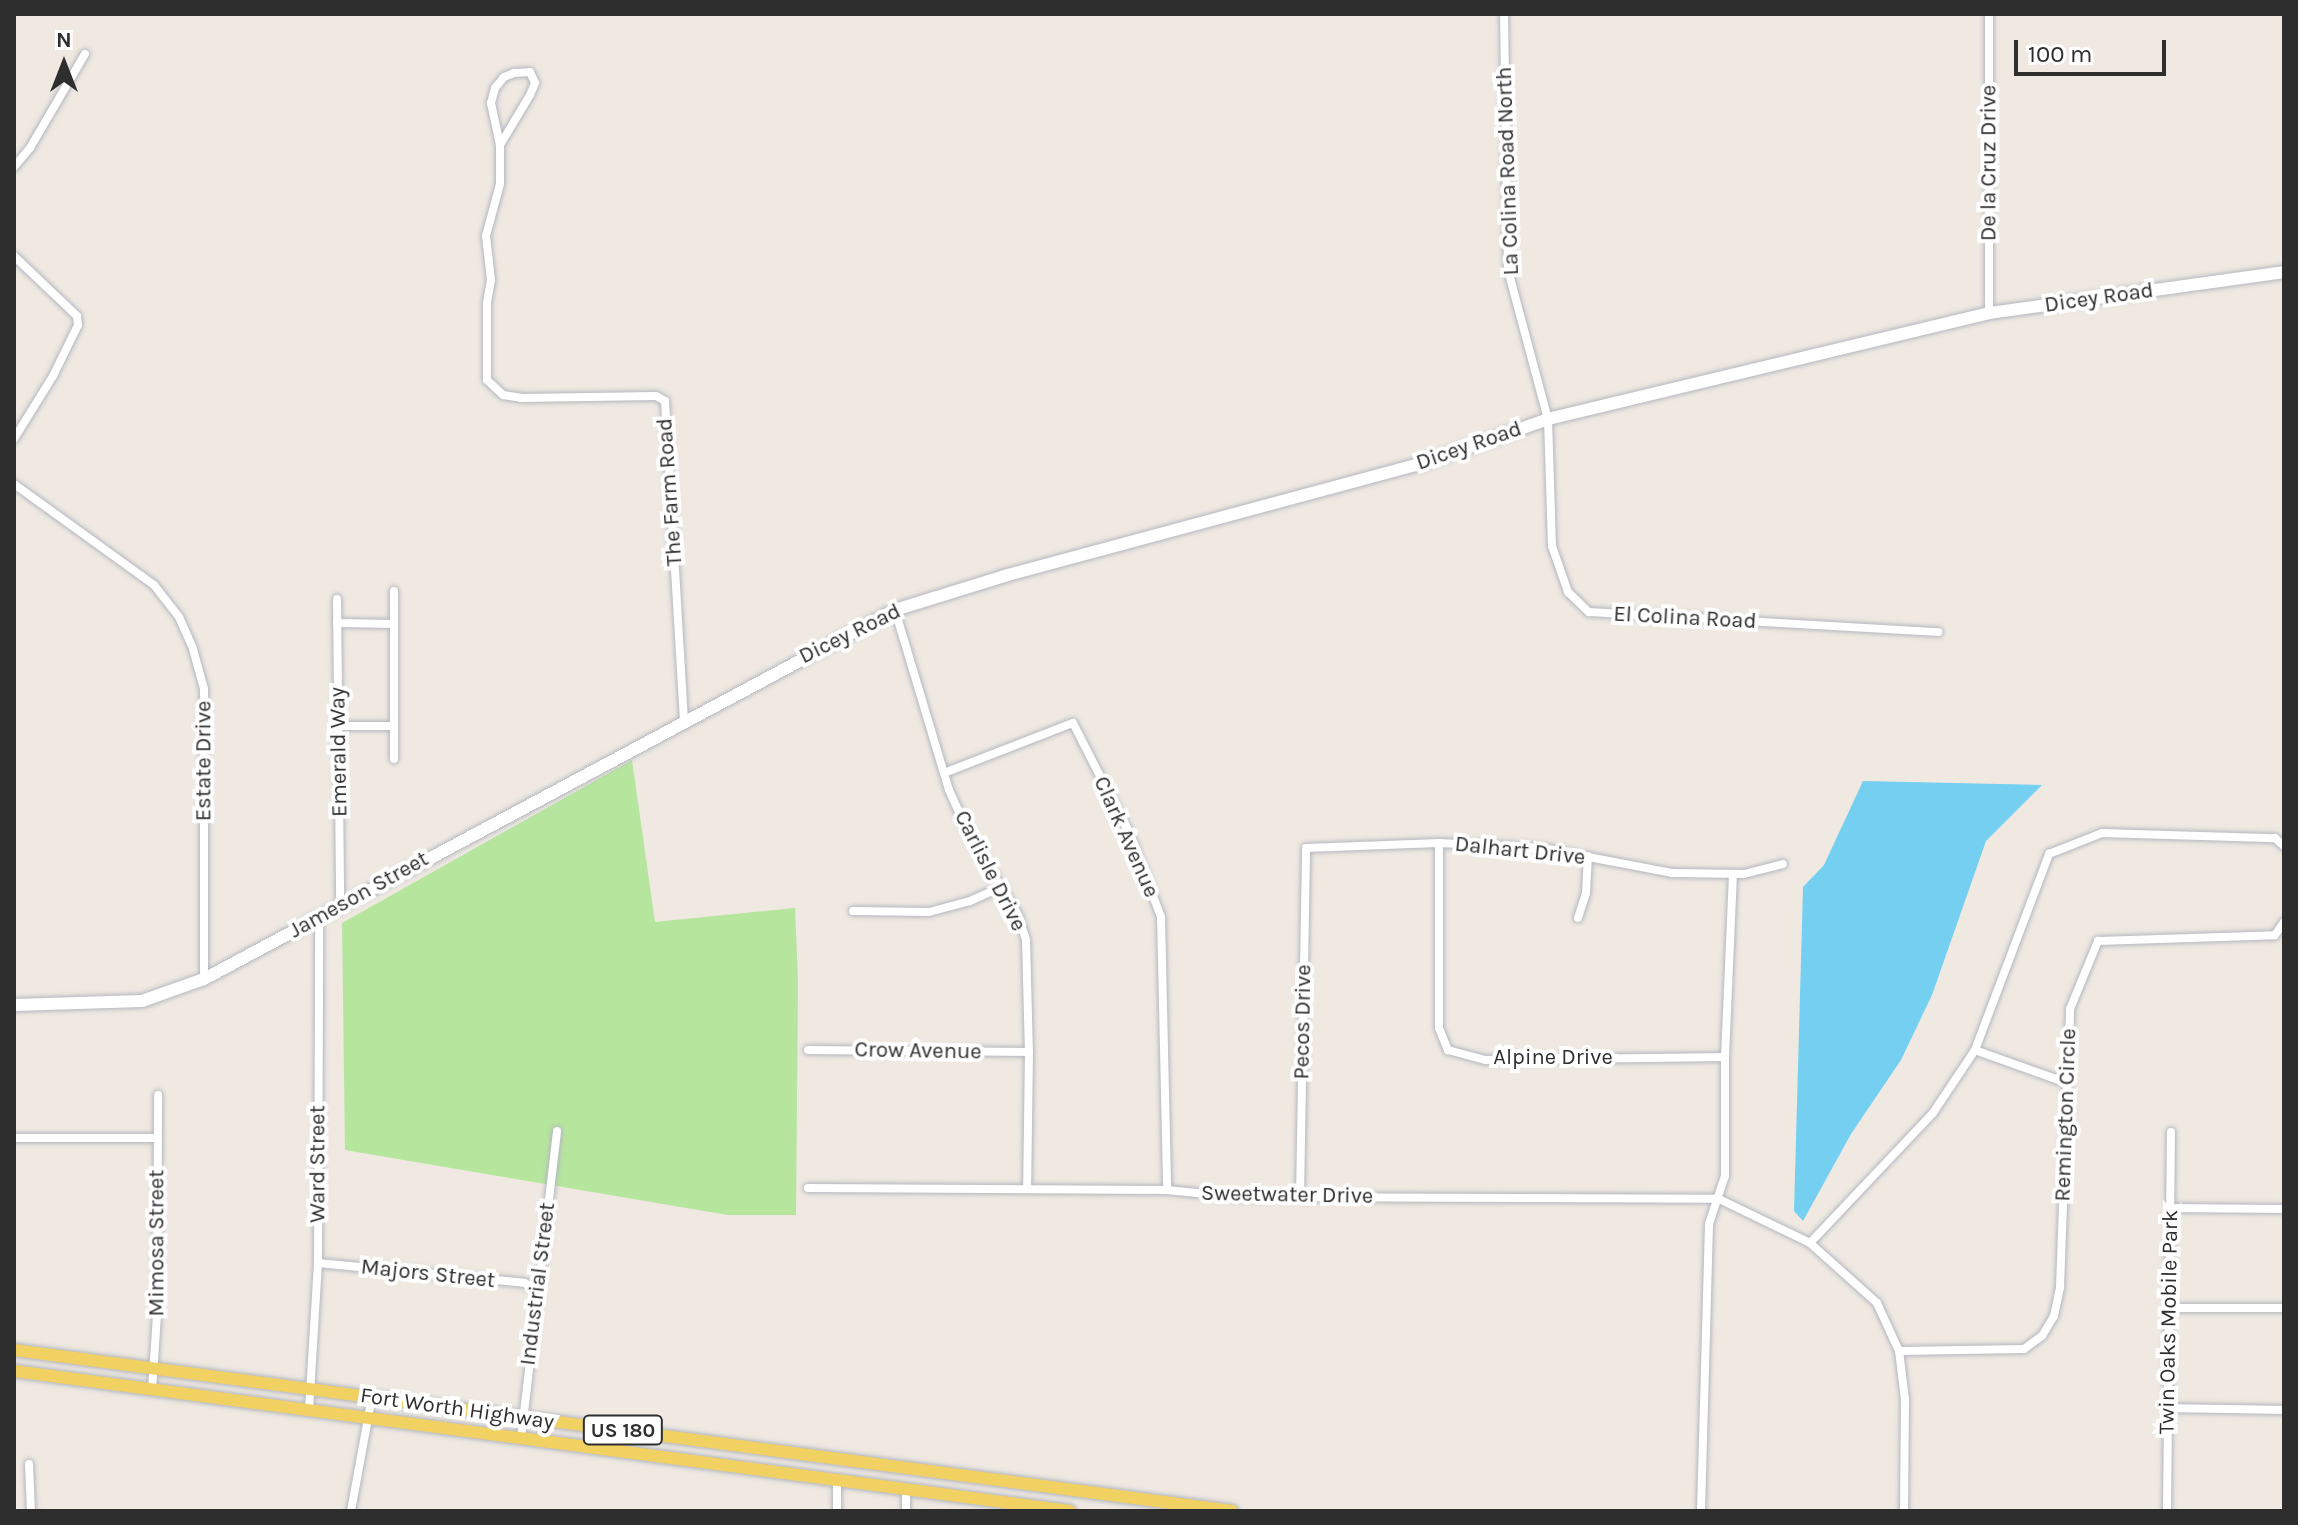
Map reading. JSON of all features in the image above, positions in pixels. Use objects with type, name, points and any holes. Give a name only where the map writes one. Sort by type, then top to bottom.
[{"type":"main road","name":"Fort Worth Highway","points":[[14,1350],[1232,1511]]},
{"type":"main road","name":"Fort Worth Highway","points":[[14,1371],[958,1496],[1015,1507],[1070,1511]]},
{"type":"main road","points":[[768,1471],[770,1450]]},
{"type":"main road","points":[[958,1496],[961,1475]]},
{"type":"street","name":"La Colina Road North","points":[[1504,14],[1508,270],[1548,419]]},
{"type":"street","name":"De la Cruz Drive","points":[[1989,14],[1989,313]]},
{"type":"street","points":[[14,167],[30,148],[85,54]]},
{"type":"street","name":"The Farm Road","points":[[500,145],[535,83],[530,72],[514,73],[495,88],[491,103],[500,145],[500,191],[486,236],[491,280],[487,296],[487,380],[503,395],[521,398],[656,396],[665,401],[684,719]]},
{"type":"street","points":[[14,256],[77,316],[78,325],[53,376],[14,439]]},
{"type":"street","name":"Dicey Road","points":[[684,719],[895,610],[1008,575],[1417,465],[1548,419],[1989,313],[2284,272]]},
{"type":"street","name":"El Colina Road","points":[[1548,419],[1552,546],[1568,592],[1589,612],[1938,632]]},
{"type":"street","name":"Estate Drive","points":[[14,484],[154,585],[179,617],[193,649],[204,689],[204,979]]},
{"type":"street","points":[[394,591],[394,759]]},
{"type":"street","name":"Emerald Way","points":[[337,599],[340,905]]},
{"type":"street","name":"Carlisle Drive","points":[[895,610],[944,773],[969,834],[1018,915],[1026,940],[1029,1052],[1027,1188]]},
{"type":"street","points":[[337,623],[394,624]]},
{"type":"street","name":"Jameson Street","points":[[14,1005],[142,1001],[204,979],[684,719]]},
{"type":"street","name":"Clark Avenue","points":[[944,773],[1073,723],[1129,833],[1161,917],[1167,1190]]},
{"type":"street","points":[[338,726],[394,726]]},
{"type":"street","points":[[1810,1243],[1933,1113],[1975,1050],[2049,854],[2102,833],[2275,838],[2284,846]]},
{"type":"street","name":"Dalhart Drive","points":[[1306,848],[1439,843],[1541,848],[1672,873],[1733,874],[1783,864]]},
{"type":"street","name":"Alpine Drive","points":[[1439,843],[1439,1028],[1448,1050],[1486,1060],[1725,1057]]},
{"type":"street","name":"Pecos Drive","points":[[1300,1197],[1306,848]]},
{"type":"street","points":[[1578,918],[1586,893],[1588,856]]},
{"type":"street","points":[[1701,1511],[1709,1224],[1725,1176],[1725,1057],[1733,874]]},
{"type":"street","points":[[853,911],[929,912],[970,901],[1001,887]]},
{"type":"street","name":"Ward Street","points":[[309,1410],[318,1263],[319,918]]},
{"type":"street","name":"Remington Circle","points":[[1899,1351],[2024,1349],[2042,1336],[2054,1316],[2060,1287],[2070,1009],[2098,941],[2275,935],[2284,922]]},
{"type":"street","name":"Crow Avenue","points":[[808,1050],[1029,1052]]},
{"type":"street","points":[[1975,1050],[2067,1083]]},
{"type":"street","name":"Mimosa Street","points":[[152,1390],[156,1369],[158,1095]]},
{"type":"street","name":"Industrial Street","points":[[521,1438],[557,1131]]},
{"type":"street","name":"Twin Oaks Mobile Park","points":[[2167,1511],[2171,1132]]},
{"type":"street","points":[[14,1138],[158,1138]]},
{"type":"street","name":"Sweetwater Drive","points":[[808,1188],[1167,1190],[1237,1197],[1719,1199],[1810,1243],[1877,1303],[1899,1351],[1905,1399],[1904,1511]]},
{"type":"street","points":[[2171,1208],[2284,1209]]},
{"type":"street","name":"Majors Street","points":[[318,1263],[524,1283],[538,1289]]},
{"type":"street","points":[[2169,1308],[2284,1308]]},
{"type":"street","points":[[351,1511],[372,1397]]},
{"type":"street","points":[[2168,1408],[2284,1410]]},
{"type":"street","points":[[29,1464],[31,1511]]},
{"type":"street","points":[[837,1480],[837,1511]]},
{"type":"street","points":[[906,1489],[906,1511]]},
{"type":"green space","points":[[632,760],[655,922],[795,908],[798,982],[796,1215],[728,1215],[345,1150],[342,923]]},
{"type":"water","points":[[1863,781],[2042,785],[1986,841],[1932,995],[1901,1060],[1851,1134],[1803,1221],[1794,1211],[1803,887],[1824,865]]}]
